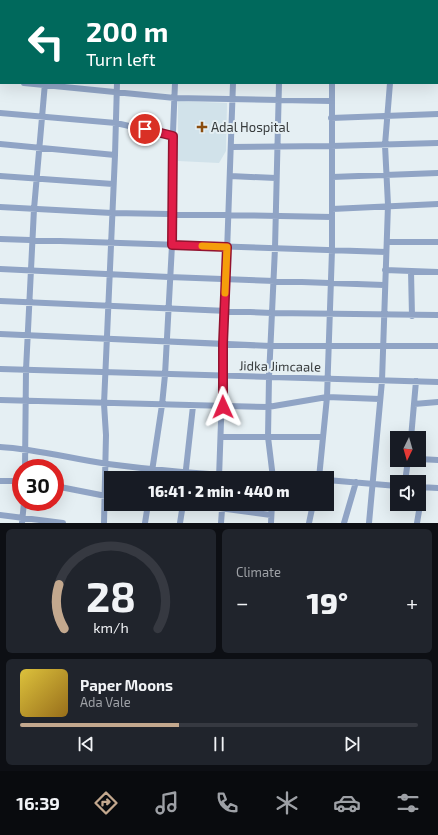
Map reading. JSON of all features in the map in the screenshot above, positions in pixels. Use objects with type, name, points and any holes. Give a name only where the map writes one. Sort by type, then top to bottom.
[{"type":"street","points":[[0,0],[0,5]]},
{"type":"street","points":[[25,459],[27,336],[38,148],[43,117],[45,84],[117,93],[175,98],[331,101]]},
{"type":"street","points":[[106,471],[104,404],[117,84]]},
{"type":"street","points":[[152,469],[165,375],[169,278],[172,245],[175,84]]},
{"type":"street","points":[[219,471],[223,407],[222,376],[224,311],[233,84]]},
{"type":"street","points":[[272,471],[268,437],[268,407],[275,248],[279,84]]},
{"type":"street","points":[[320,471],[327,397],[329,346],[332,250],[332,84]]},
{"type":"street","points":[[369,523],[374,483],[382,381],[384,284],[388,205],[385,145],[390,84]]},
{"type":"street","points":[[0,113],[116,123],[173,136]]},
{"type":"street","points":[[331,118],[386,118],[438,114]]},
{"type":"street","points":[[231,147],[385,145],[438,142]]},
{"type":"street","points":[[0,144],[115,155]]},
{"type":"street","points":[[332,177],[438,173]]},
{"type":"street","points":[[0,176],[113,184]]},
{"type":"street","points":[[230,176],[276,178]]},
{"type":"street","points":[[332,209],[388,205],[438,204]]},
{"type":"street","points":[[0,208],[112,213],[332,217]]},
{"type":"street","points":[[0,239],[110,244],[386,252]]},
{"type":"street","points":[[387,242],[438,242]]},
{"type":"street","points":[[0,269],[169,278],[384,284]]},
{"type":"street","points":[[385,270],[438,272]]},
{"type":"street","points":[[411,271],[412,316]]},
{"type":"street","points":[[0,301],[108,307],[272,313],[438,316]]},
{"type":"street","points":[[0,334],[270,346],[438,346]]},
{"type":"street","name":"Jidka Jimcaale","points":[[0,369],[438,382]]},
{"type":"street","points":[[412,431],[416,381]]},
{"type":"street","points":[[0,400],[104,404],[268,407],[327,397],[380,399]]},
{"type":"street","points":[[414,404],[438,402]]},
{"type":"street","points":[[186,471],[193,406]]},
{"type":"street","points":[[221,437],[322,437]]},
{"type":"street","points":[[0,447],[24,448],[105,463],[163,471]]},
{"type":"street","points":[[426,459],[438,460]]},
{"type":"street","points":[[334,480],[390,485]]},
{"type":"street","points":[[0,481],[12,481]]},
{"type":"street","points":[[344,523],[356,482]]},
{"type":"street","points":[[426,487],[438,488]]},
{"type":"street","points":[[64,488],[104,496]]},
{"type":"street","points":[[104,523],[106,511]]},
{"type":"street","points":[[145,523],[147,511]]},
{"type":"street","points":[[180,523],[181,511]]},
{"type":"street","points":[[220,511],[221,523]]},
{"type":"street","points":[[245,511],[271,515]]},
{"type":"street","points":[[271,511],[271,523]]},
{"type":"street","points":[[309,523],[312,511]]},
{"type":"street","points":[[417,523],[418,511]]},
{"type":"street","points":[[0,515],[23,520],[63,523]]},
{"type":"shaded area","name":"Adal Hospital","points":[[178,101],[227,103],[226,151],[219,163],[178,161]]},
{"type":"slow traffic","points":[[202,246],[227,247],[225,293]]},
{"type":"place","name":"Adal Hospital","points":[[202,127]]},
{"type":"route","points":[[145,129],[173,136],[172,245],[227,247],[222,376],[223,407]]}]
